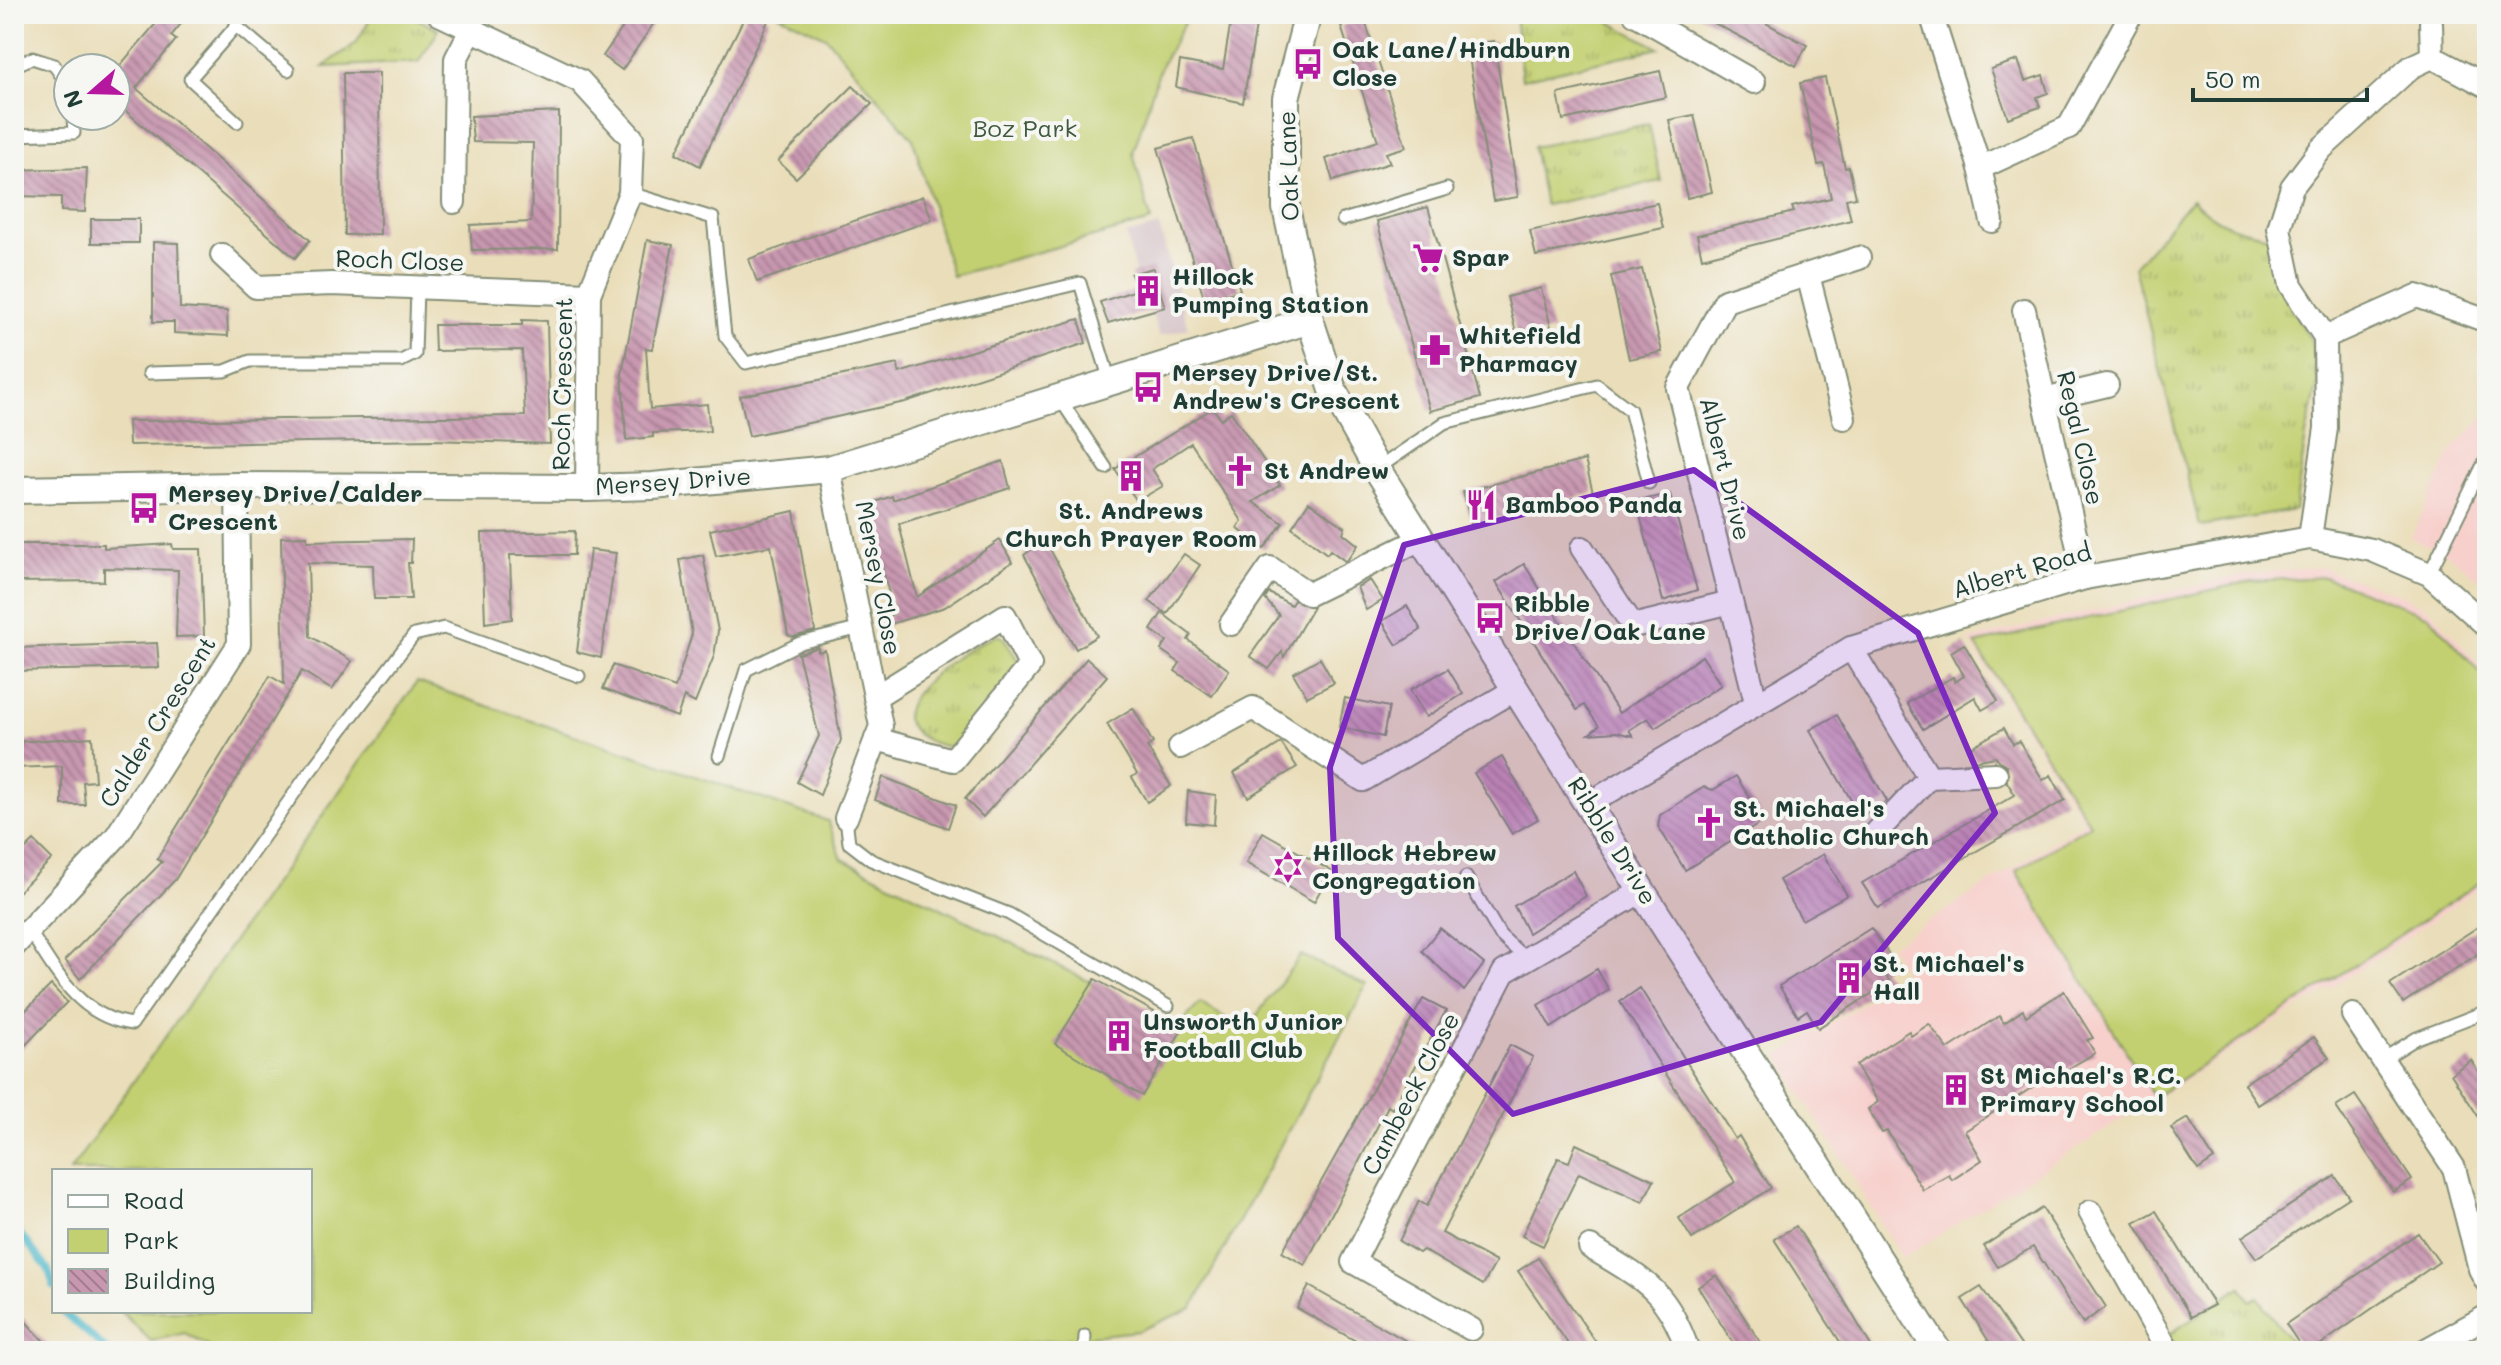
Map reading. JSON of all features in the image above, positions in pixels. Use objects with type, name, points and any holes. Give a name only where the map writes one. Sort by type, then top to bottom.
[{"type":"street","name":"Roch Crescent","points":[[439,14],[580,81],[632,138],[630,193],[589,294],[587,488]]},
{"type":"street","name":"Oak Lane","points":[[1308,14],[1286,98],[1286,208],[1310,320]]},
{"type":"street","points":[[1635,14],[1754,82]]},
{"type":"street","points":[[1931,14],[1980,168],[1992,221]]},
{"type":"street","points":[[1980,168],[2069,127],[2131,14]]},
{"type":"street","points":[[2431,23],[2432,57]]},
{"type":"street","points":[[454,202],[456,59],[471,30]]},
{"type":"street","points":[[2432,57],[2487,86]]},
{"type":"street","points":[[2310,538],[2326,428],[2325,337],[2291,285],[2279,228],[2292,187],[2321,149],[2411,67],[2432,57]]},
{"type":"street","name":"Roch Close","points":[[222,255],[256,287],[332,284],[589,294]]},
{"type":"street","name":"Albert Drive","points":[[1756,702],[1678,388],[1725,301],[1859,258]]},
{"type":"street","points":[[1808,275],[1844,418]]},
{"type":"street","points":[[2325,337],[2417,296],[2487,321]]},
{"type":"street","name":"Regal Close","points":[[2024,310],[2085,578]]},
{"type":"street","name":"Mersey Drive","points":[[14,490],[237,486],[587,488],[653,486],[829,469],[1310,320]]},
{"type":"street","name":"Ribble Drive","points":[[1310,320],[1333,390],[1377,469],[1590,803],[1642,891],[1938,1351]]},
{"type":"street","points":[[2044,400],[2107,385]]},
{"type":"street","name":"Mersey Close","points":[[829,469],[881,726],[846,818]]},
{"type":"street","name":"Calder Crescent","points":[[21,938],[116,837],[239,644],[237,486]]},
{"type":"street","name":"Albert Road","points":[[1590,803],[1851,648],[2085,578],[2310,538],[2372,550],[2429,574],[2487,626]]},
{"type":"street","points":[[1231,624],[1270,568],[1309,594],[1421,539]]},
{"type":"street","points":[[1582,548],[1633,626],[1731,602]]},
{"type":"street","name":"Mersey Close","points":[[875,697],[1005,616],[1030,665],[953,760],[876,739]]},
{"type":"street","points":[[1851,648],[1929,777]]},
{"type":"street","points":[[1180,747],[1253,708],[1363,780],[1516,689]]},
{"type":"street","points":[[1875,834],[1929,777],[1996,774]]},
{"type":"street","name":"Cambeck Close","points":[[1471,1329],[1353,1262],[1504,972],[1642,891]]},
{"type":"street","points":[[2353,1015],[2454,1168],[2480,1269],[2487,1282]]},
{"type":"street","points":[[2090,1212],[2168,1351]]},
{"type":"street","points":[[1590,1247],[1653,1285],[1678,1322],[1688,1351]]},
{"type":"street","points":[[2424,1351],[2487,1316]]},
{"type":"lane","points":[[237,122],[190,79],[237,20],[288,70]]},
{"type":"lane","points":[[14,66],[32,58],[52,64]]},
{"type":"lane","points":[[14,135],[74,132]]},
{"type":"lane","points":[[1343,220],[1447,189]]},
{"type":"lane","points":[[630,193],[713,218],[725,336],[746,363],[1080,283],[1110,382]]},
{"type":"lane","points":[[149,373],[225,371],[250,361],[401,361],[415,354],[417,288]]},
{"type":"lane","points":[[1377,469],[1444,423],[1597,385],[1630,410],[1649,483]]},
{"type":"lane","points":[[1060,397],[1106,468]]},
{"type":"lane","points":[[2429,574],[2487,457]]},
{"type":"lane","points":[[21,938],[69,993],[111,1021],[132,1024],[305,778],[414,635],[444,628],[579,676]]},
{"type":"lane","points":[[719,756],[746,670],[800,643],[861,628]]},
{"type":"lane","points":[[846,818],[849,843],[871,860],[1009,914],[1168,1006]]},
{"type":"lane","points":[[1466,877],[1500,935],[1526,959]]},
{"type":"lane","points":[[2383,1059],[2417,1038],[2487,1011]]},
{"type":"lane","points":[[1084,1351],[1085,1336]]},
{"type":"highlighted area","points":[[1694,470],[1918,633],[1995,813],[1821,1022],[1513,1114],[1338,938],[1330,767],[1404,545]]},
{"type":"shaded area","points":[[1159,226],[1188,328],[1159,336],[1151,311],[1144,313],[1131,274],[1135,272],[1126,235]]},
{"type":"shaded area","points":[[2487,415],[2487,586],[2449,555],[2411,538],[2453,448]]},
{"type":"shaded area","points":[[2318,567],[2402,595],[2433,612],[2487,674],[2487,883],[2363,967],[1903,1258],[1778,1056],[1906,977],[1890,946],[2085,822],[1969,640],[2243,575]]},
{"type":"green space","points":[[373,14],[408,14],[439,30],[418,62],[323,67],[356,43]]},
{"type":"green space","name":"Boz Park","points":[[778,14],[1189,14],[1160,68],[1133,153],[1151,221],[952,276],[913,139],[826,37]]},
{"type":"green space","points":[[1515,14],[1595,14],[1659,48],[1522,79]]},
{"type":"green space","points":[[1649,124],[1661,181],[1545,205],[1533,147]]},
{"type":"green space","points":[[2192,199],[2209,215],[2228,225],[2272,236],[2276,272],[2285,298],[2311,340],[2318,383],[2306,435],[2295,510],[2200,526],[2134,267]]},
{"type":"green space","points":[[2325,577],[2430,616],[2487,680],[2487,878],[2154,1097],[2016,871],[2090,824],[1975,644],[2251,581]]},
{"type":"green space","points":[[997,635],[1004,638],[1020,664],[954,747],[940,745],[920,736],[906,719],[916,694],[955,658]]},
{"type":"green space","points":[[417,682],[828,821],[842,859],[1179,1026],[1200,1003],[1246,1030],[1301,955],[1367,986],[1192,1308],[1138,1331],[953,1351],[216,1351],[185,1333],[151,1341],[122,1313],[312,1313],[312,1169],[71,1169]]},
{"type":"green space","points":[[2241,1287],[2250,1301],[2258,1297],[2297,1351],[2178,1351],[2168,1335]]},
{"type":"building","points":[[164,14],[189,14],[171,36],[176,40],[136,88],[310,240],[295,258],[132,117],[131,52]]},
{"type":"building","points":[[632,14],[660,14],[622,70],[603,56]]},
{"type":"building","points":[[746,14],[759,14],[769,19],[700,166],[676,153]]},
{"type":"building","points":[[1232,14],[1258,14],[1243,103],[1176,87],[1180,61],[1223,69]]},
{"type":"building","points":[[1697,14],[1749,14],[1807,45],[1796,66]]},
{"type":"building","points":[[1364,18],[1406,147],[1386,153],[1390,163],[1333,181],[1326,159],[1378,141],[1341,26]]},
{"type":"building","points":[[1494,41],[1518,197],[1493,201],[1467,45]]},
{"type":"building","points":[[2018,60],[2025,81],[2043,75],[2048,93],[2037,97],[2040,107],[2008,118],[1991,69]]},
{"type":"building","points":[[1660,71],[1666,97],[1563,120],[1558,94]]},
{"type":"building","points":[[343,73],[379,73],[380,234],[345,235]]},
{"type":"building","points":[[1825,78],[1845,168],[1849,167],[1856,197],[1846,199],[1851,220],[1702,258],[1697,235],[1794,212],[1792,207],[1831,198],[1824,164],[1818,165],[1800,83]]},
{"type":"building","points":[[853,86],[872,104],[796,178],[778,161]]},
{"type":"building","points":[[559,112],[558,249],[472,250],[470,225],[531,222],[533,143],[473,142],[471,116]]},
{"type":"building","points":[[1694,115],[1712,192],[1687,198],[1669,120]]},
{"type":"building","points":[[1193,138],[1240,290],[1205,301],[1158,148]]},
{"type":"building","points":[[87,168],[85,212],[61,211],[61,197],[14,196],[14,170]]},
{"type":"building","points":[[923,196],[932,220],[757,282],[749,259]]},
{"type":"building","points":[[1657,203],[1663,228],[1536,256],[1530,231]]},
{"type":"building","points":[[1428,207],[1480,398],[1430,411],[1377,221]]},
{"type":"building","points":[[91,219],[139,219],[139,243],[91,243]]},
{"type":"building","points":[[647,240],[673,245],[652,349],[646,348],[650,409],[707,404],[710,431],[653,433],[653,437],[626,440],[622,374]]},
{"type":"building","points":[[153,242],[178,243],[180,308],[227,311],[228,336],[174,333],[174,322],[153,322]]},
{"type":"building","points":[[1153,268],[1165,307],[1108,323],[1100,302],[1136,290],[1131,274]]},
{"type":"building","points":[[1642,269],[1662,352],[1629,359],[1611,276]]},
{"type":"building","points":[[1541,288],[1552,331],[1518,340],[1507,297]]},
{"type":"building","points":[[1079,319],[1086,343],[905,402],[749,436],[740,396],[898,364],[899,373]]},
{"type":"building","points":[[522,320],[547,321],[550,444],[433,440],[129,445],[128,421],[525,416],[522,350],[435,351],[434,325],[522,325]]},
{"type":"building","name":"St Andrew","points":[[1213,408],[1221,419],[1231,412],[1280,485],[1253,502],[1283,523],[1264,549],[1237,528],[1242,521],[1191,443],[1152,469],[1163,486],[1137,501],[1115,469]]},
{"type":"building","points":[[1585,460],[1593,493],[1472,526],[1463,492]]},
{"type":"building","points":[[1003,461],[1010,488],[899,524],[917,597],[1000,540],[1012,562],[945,607],[881,627],[879,623],[894,613],[866,505],[892,496],[893,500]]},
{"type":"building","points":[[1670,494],[1697,590],[1663,601],[1636,501]]},
{"type":"building","points":[[1309,502],[1345,527],[1343,533],[1358,545],[1345,561],[1330,550],[1327,554],[1292,527]]},
{"type":"building","points":[[794,511],[815,631],[793,637],[788,635],[771,546],[716,556],[710,530]]},
{"type":"building","points":[[575,531],[574,555],[510,555],[512,619],[485,623],[482,533]]},
{"type":"building","points":[[307,536],[307,541],[412,539],[411,563],[408,563],[411,599],[374,599],[373,565],[308,563],[310,636],[352,661],[332,690],[302,671],[175,880],[80,979],[65,960],[162,862],[157,859],[270,676],[284,684],[281,537]]},
{"type":"building","points":[[1045,540],[1097,636],[1076,649],[1024,555]]},
{"type":"building","points":[[14,544],[104,544],[104,548],[172,544],[173,549],[201,549],[204,636],[176,637],[178,570],[104,568],[104,581],[14,582]]},
{"type":"building","points":[[590,550],[616,553],[601,658],[577,652]]},
{"type":"building","points":[[1184,554],[1200,565],[1167,614],[1149,601]]},
{"type":"building","points":[[703,555],[718,631],[714,656],[695,703],[684,697],[677,717],[603,689],[613,665],[675,688],[692,634],[680,560]]},
{"type":"building","points":[[1524,564],[1619,713],[1702,656],[1721,685],[1655,728],[1648,718],[1629,730],[1633,736],[1616,732],[1589,734],[1599,726],[1584,705],[1577,710],[1496,582]]},
{"type":"building","points":[[1370,580],[1383,600],[1366,610],[1357,587]]},
{"type":"building","points":[[1269,593],[1291,605],[1294,600],[1313,607],[1284,657],[1282,652],[1269,669],[1250,656],[1279,615],[1265,599]]},
{"type":"building","points":[[1407,606],[1421,630],[1397,645],[1382,621]]},
{"type":"building","points":[[1162,613],[1191,635],[1188,640],[1229,670],[1212,696],[1175,671],[1180,663],[1161,650],[1167,641],[1151,630]]},
{"type":"building","points":[[157,643],[159,668],[14,671],[14,648]]},
{"type":"building","points":[[1964,644],[1998,701],[1982,710],[1975,697],[1923,729],[1907,703],[1953,677],[1955,682],[1964,676],[1951,652]]},
{"type":"building","points":[[818,647],[818,652],[825,650],[841,740],[820,795],[797,782],[819,736],[798,654]]},
{"type":"building","points":[[1087,658],[1107,676],[983,817],[965,799]]},
{"type":"building","points":[[1320,658],[1334,683],[1307,697],[1293,673]]},
{"type":"building","points":[[1448,669],[1463,694],[1426,717],[1410,690]]},
{"type":"building","points":[[1345,698],[1389,707],[1383,737],[1339,727]]},
{"type":"building","points":[[1133,708],[1153,743],[1147,747],[1171,786],[1147,802],[1132,777],[1137,774],[1107,724]]},
{"type":"building","points":[[1837,715],[1887,801],[1861,817],[1810,730]]},
{"type":"building","points":[[2004,728],[2013,744],[2019,741],[2043,780],[2051,775],[2065,800],[1878,908],[1862,883],[2015,795],[2007,782],[2007,766],[1995,757],[1975,761],[1968,749]]},
{"type":"building","points":[[92,737],[95,781],[83,782],[85,805],[62,805],[62,766],[14,768],[14,742]]},
{"type":"building","points":[[1281,743],[1297,767],[1248,797],[1234,773]]},
{"type":"building","points":[[1502,757],[1538,819],[1512,834],[1474,773]]},
{"type":"building","name":"St. Michael's Catholic Church","points":[[1736,776],[1764,821],[1685,870],[1658,826],[1660,815],[1704,787],[1713,790]]},
{"type":"building","points":[[883,777],[956,805],[948,828],[875,800]]},
{"type":"building","points":[[1188,791],[1216,795],[1214,825],[1186,822]]},
{"type":"building","name":"Hillock Hebrew Congregation","points":[[1263,832],[1331,871],[1314,902],[1246,863]]},
{"type":"building","points":[[34,841],[52,859],[14,896],[14,860]]},
{"type":"building","points":[[1823,854],[1847,895],[1802,920],[1779,880]]},
{"type":"building","points":[[1573,871],[1586,896],[1528,933],[1514,906]]},
{"type":"building","points":[[2487,921],[2487,948],[2403,1003],[2390,984]]},
{"type":"building","points":[[1440,928],[1484,964],[1464,991],[1422,951]]},
{"type":"building","name":"St. Michael's Hall","points":[[1871,928],[1894,962],[1882,969],[1890,982],[1818,1028],[1807,1010],[1798,1016],[1779,986]]},
{"type":"building","points":[[1597,969],[1609,990],[1551,1028],[1538,1005]]},
{"type":"building","name":"Unsworth Junior Football Club","points":[[1095,979],[1183,1028],[1142,1096],[1055,1044]]},
{"type":"building","points":[[51,985],[67,1002],[14,1057],[14,1022]]},
{"type":"building","points":[[1640,988],[1735,1139],[1739,1136],[1771,1188],[1692,1239],[1679,1218],[1735,1182],[1620,1002]]},
{"type":"building","name":"St Michael's R.C. Primary School","points":[[2064,991],[2093,1038],[2087,1040],[2095,1053],[2061,1073],[2059,1070],[1965,1131],[1982,1160],[1952,1180],[1949,1175],[1923,1190],[1887,1131],[1882,1133],[1868,1109],[1878,1102],[1856,1065],[1909,1031],[1911,1036],[1929,1024],[1948,1049],[1999,1016],[2004,1023],[2023,1010],[2026,1016]]},
{"type":"building","points":[[1423,999],[1446,1011],[1392,1109],[1388,1106],[1305,1265],[1282,1252]]},
{"type":"building","points":[[2314,1037],[2329,1058],[2258,1105],[2244,1084]]},
{"type":"building","points":[[1510,1045],[1533,1057],[1442,1233],[1496,1262],[1483,1285],[1423,1250],[1419,1253],[1399,1241],[1419,1201],[1427,1206]]},
{"type":"building","points":[[2471,1060],[2487,1085],[2487,1130],[2451,1074]]},
{"type":"building","points":[[2355,1095],[2412,1180],[2393,1192],[2336,1107]]},
{"type":"building","points":[[2188,1118],[2214,1159],[2198,1170],[2171,1128]]},
{"type":"building","points":[[1576,1144],[1654,1180],[1643,1202],[1579,1173],[1543,1246],[1522,1236],[1558,1158],[1569,1162]]},
{"type":"building","points":[[2335,1176],[2349,1197],[2256,1258],[2242,1237]]},
{"type":"building","points":[[2042,1208],[2106,1307],[2083,1323],[2033,1247],[1998,1267],[1984,1246]]},
{"type":"building","points":[[2156,1211],[2214,1305],[2191,1317],[2134,1223]]},
{"type":"building","points":[[1796,1226],[1874,1351],[1846,1351],[1774,1239]]},
{"type":"building","points":[[2418,1233],[2439,1262],[2311,1351],[2304,1351],[2286,1324]]},
{"type":"building","points":[[1538,1258],[1602,1351],[1573,1351],[1518,1271]]},
{"type":"building","points":[[1717,1275],[1766,1351],[1738,1351],[1698,1287]]},
{"type":"building","points":[[1309,1286],[1424,1351],[1374,1351],[1297,1308]]},
{"type":"building","points":[[1981,1287],[2025,1351],[1995,1351],[1962,1299]]},
{"type":"building","points":[[14,1309],[53,1351],[14,1351]]},
{"type":"waterway","points":[[14,1226],[48,1269],[52,1281]]},
{"type":"waterway","points":[[64,1313],[108,1351]]},
{"type":"place","name":"Oak Lane/Hindburn Close","points":[[1308,64]]},
{"type":"place","name":"Spar","points":[[1428,258]]},
{"type":"place","name":"Hillock Pumping Station","points":[[1148,291]]},
{"type":"place","name":"Whitefield Pharmacy","points":[[1435,350]]},
{"type":"place","name":"Mersey Drive/St. Andrew's Crescent","points":[[1148,387]]},
{"type":"place","name":"St Andrew","points":[[1240,471]]},
{"type":"place","name":"St. Andrews Church Prayer Room","points":[[1131,476]]},
{"type":"place","name":"Bamboo Panda","points":[[1481,505]]},
{"type":"place","name":"Mersey Drive/Calder Crescent","points":[[144,508]]},
{"type":"place","name":"Ribble Drive/Oak Lane","points":[[1490,618]]},
{"type":"place","name":"St. Michael's Catholic Church","points":[[1709,823]]},
{"type":"place","name":"Hillock Hebrew Congregation","points":[[1288,867]]},
{"type":"place","name":"St. Michael's Hall","points":[[1849,978]]},
{"type":"place","name":"Unsworth Junior Football Club","points":[[1119,1036]]},
{"type":"place","name":"St Michael's R.C. Primary School","points":[[1956,1090]]}]
